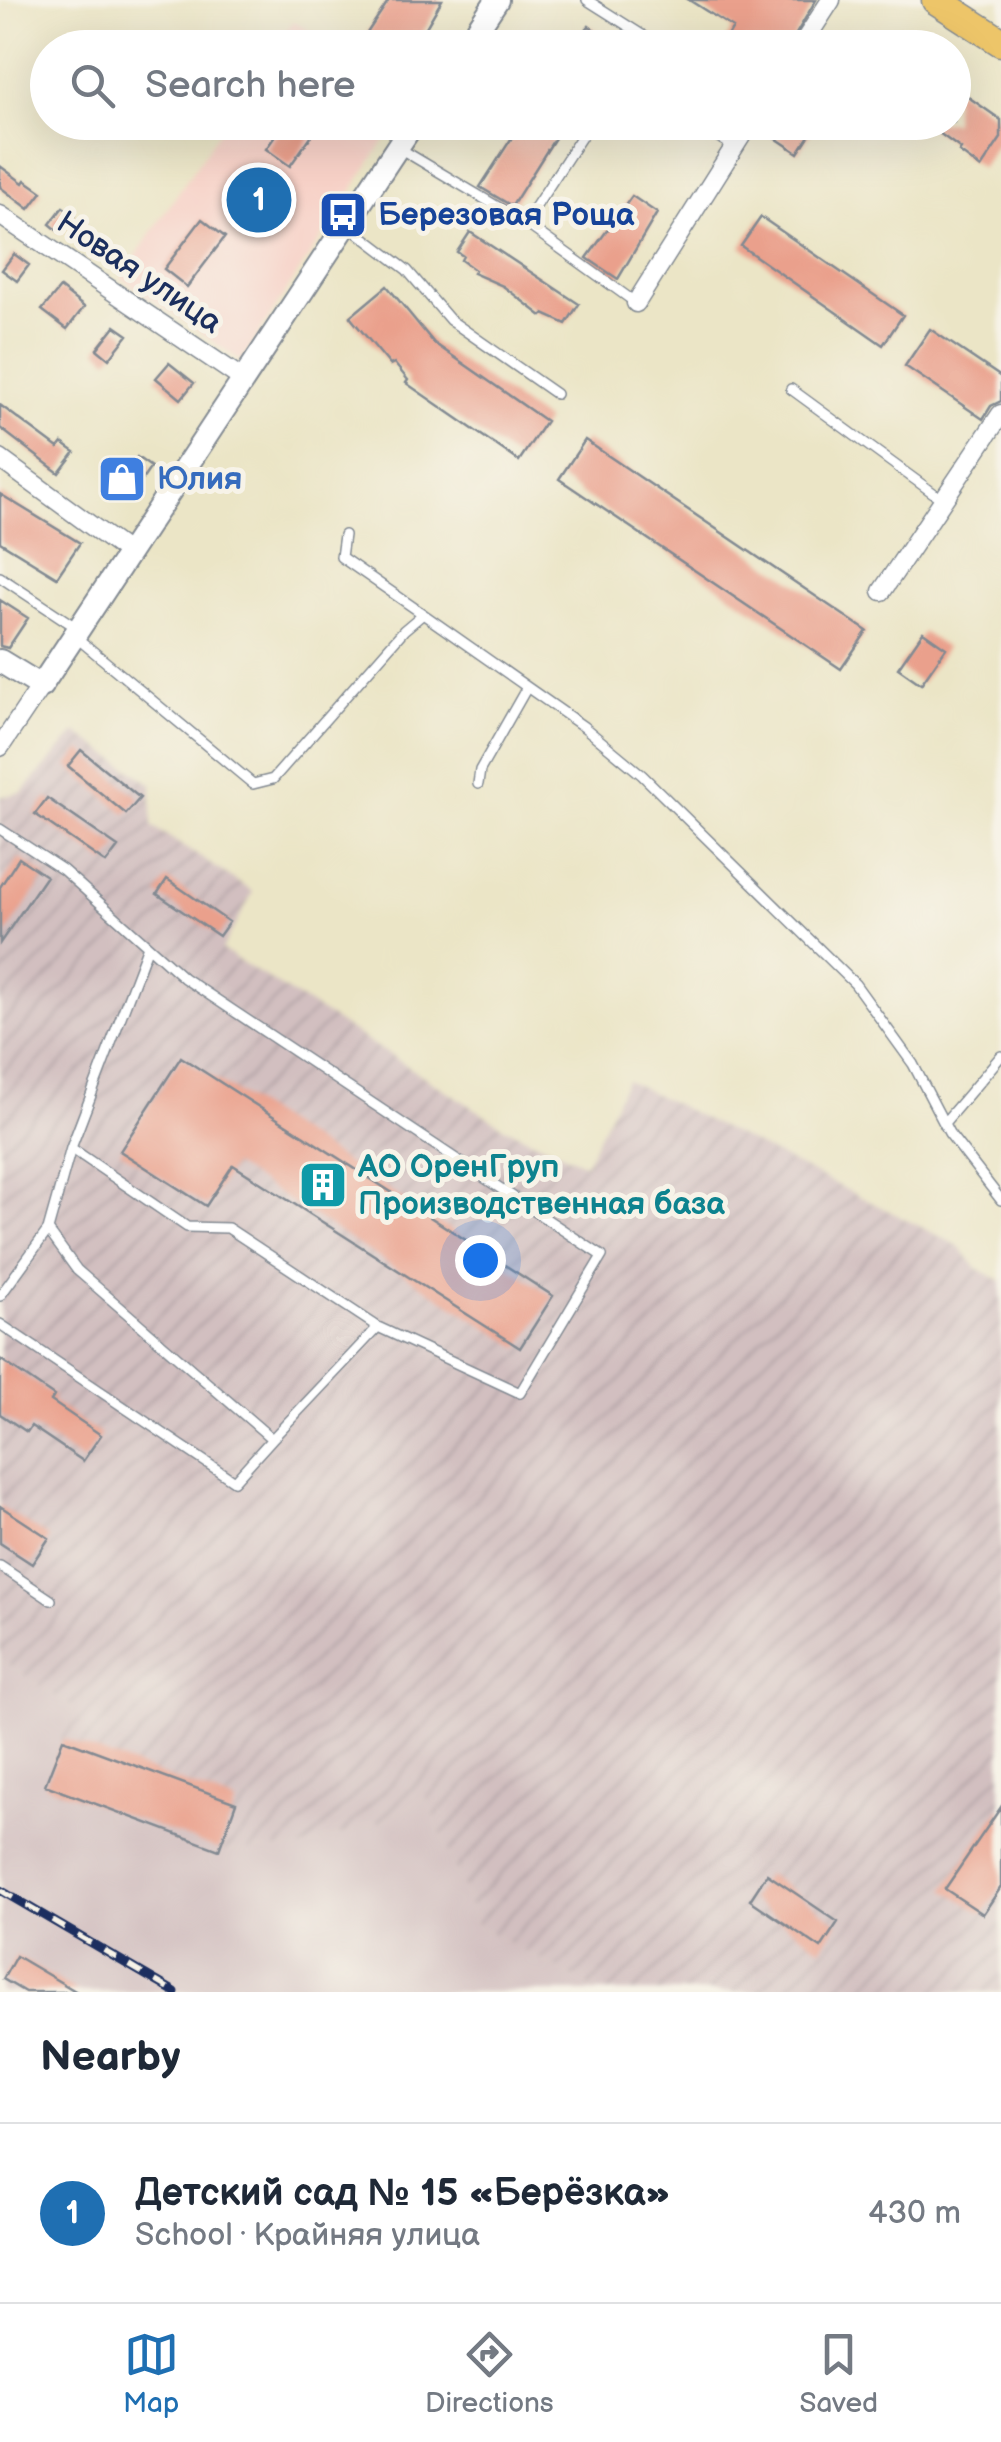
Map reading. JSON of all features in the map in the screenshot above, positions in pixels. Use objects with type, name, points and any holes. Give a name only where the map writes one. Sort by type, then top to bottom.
[{"type":"main road","points":[[936,0],[1001,42]]},
{"type":"street","points":[[477,30],[497,0]]},
{"type":"street","points":[[812,30],[831,0]]},
{"type":"street","points":[[0,747],[402,140]]},
{"type":"street","points":[[636,303],[738,140]]},
{"type":"street","name":"Новая улица","points":[[0,215],[244,380]]},
{"type":"street","points":[[882,591],[1001,414]]},
{"type":"street","points":[[0,459],[130,554]]},
{"type":"street","points":[[0,661],[41,686]]},
{"type":"lane","points":[[587,0],[634,30]]},
{"type":"lane","points":[[525,223],[579,140]]},
{"type":"lane","points":[[723,140],[734,147]]},
{"type":"lane","points":[[397,147],[525,223],[636,303]]},
{"type":"lane","points":[[347,224],[406,270],[450,320],[556,394]]},
{"type":"lane","points":[[791,389],[943,500]]},
{"type":"lane","points":[[344,535],[341,557],[584,727],[642,775],[856,984],[913,1064],[944,1123],[1001,1200]]},
{"type":"lane","points":[[0,577],[77,633],[253,784],[274,779],[404,630],[423,614]]},
{"type":"lane","points":[[478,784],[480,770],[526,689]]},
{"type":"lane","points":[[0,829],[63,870],[184,978],[602,1256],[520,1393],[378,1327],[228,1228],[187,1227],[71,1148]]},
{"type":"lane","points":[[0,1296],[48,1230],[71,1148],[148,946]]},
{"type":"lane","points":[[944,1123],[1001,1056]]},
{"type":"lane","points":[[48,1230],[76,1270],[272,1439]]},
{"type":"lane","points":[[0,1324],[234,1482],[378,1327]]},
{"type":"lane","points":[[0,1566],[50,1600]]},
{"type":"shaded area","points":[[293,21],[308,30],[287,30]]},
{"type":"shaded area","points":[[214,140],[385,140],[241,361],[121,278]]},
{"type":"shaded area","points":[[76,732],[152,784],[152,826],[253,892],[222,950],[506,1128],[585,1164],[626,1080],[957,1245],[977,1268],[1001,1281],[1001,1992],[600,1992],[478,1926],[426,1797],[390,1818],[301,1848],[222,1851],[43,1787],[72,1707],[0,1659],[0,797],[23,792]]},
{"type":"shaded area","points":[[0,1659],[72,1707],[44,1787],[222,1851],[301,1848],[390,1818],[426,1797],[478,1926],[600,1992],[0,1992]]},
{"type":"building","points":[[389,0],[442,0],[424,30],[369,30]]},
{"type":"building","points":[[689,0],[816,0],[798,30],[733,28]]},
{"type":"building","points":[[971,99],[1001,120],[1001,138],[981,168],[959,152],[961,149],[949,140],[971,140]]},
{"type":"building","points":[[272,140],[308,140],[290,166],[266,149]]},
{"type":"building","points":[[510,140],[554,140],[512,206],[480,187]]},
{"type":"building","points":[[778,140],[806,140],[798,153]]},
{"type":"building","points":[[0,166],[42,192],[29,209],[0,187]]},
{"type":"building","points":[[632,196],[657,213],[618,279],[587,258]]},
{"type":"building","points":[[63,207],[75,216],[61,233],[50,224]]},
{"type":"building","points":[[761,217],[903,315],[883,345],[741,246]]},
{"type":"building","points":[[202,219],[225,237],[187,287],[164,269]]},
{"type":"building","points":[[470,232],[579,304],[566,324],[542,316],[503,286],[473,273],[475,270],[457,252]]},
{"type":"building","points":[[14,254],[29,265],[17,281],[2,270]]},
{"type":"building","points":[[387,286],[434,343],[546,421],[519,461],[406,383],[408,380],[394,363],[390,365],[350,317]]},
{"type":"building","points":[[60,288],[84,307],[67,329],[42,310]]},
{"type":"building","points":[[115,326],[128,335],[109,359],[97,349]]},
{"type":"building","points":[[930,329],[1001,377],[1001,401],[991,406],[983,419],[905,366]]},
{"type":"building","points":[[169,363],[194,383],[181,399],[156,378]]},
{"type":"building","points":[[0,405],[58,448],[62,443],[75,452],[59,473],[0,428]]},
{"type":"building","points":[[585,440],[867,631],[841,669],[559,479]]},
{"type":"building","points":[[137,457],[151,467],[136,489],[122,479]]},
{"type":"building","points":[[0,494],[80,543],[57,577],[0,542]]},
{"type":"building","points":[[0,600],[28,618],[8,648],[0,646]]},
{"type":"building","points":[[923,632],[946,648],[921,684],[898,668]]},
{"type":"building","points":[[81,750],[140,798],[126,814],[68,766]]},
{"type":"building","points":[[47,798],[118,847],[106,863],[35,814]]},
{"type":"building","points":[[19,858],[46,876],[0,943],[0,887]]},
{"type":"building","points":[[167,879],[229,922],[219,936],[157,894]]},
{"type":"building","name":"АО ОренГруп Производственная база","points":[[181,1057],[553,1296],[520,1348],[233,1165],[206,1206],[120,1151]]},
{"type":"building","points":[[0,1359],[101,1435],[83,1461],[31,1426],[27,1432],[0,1414]]},
{"type":"building","points":[[0,1506],[49,1538],[32,1564],[0,1543]]},
{"type":"building","points":[[63,1739],[236,1803],[219,1850],[45,1785]]},
{"type":"building","points":[[1001,1807],[1001,1887],[983,1914],[945,1889]]},
{"type":"building","points":[[767,1874],[838,1922],[821,1948],[750,1900]]},
{"type":"building","points":[[16,1956],[77,1992],[25,1992],[3,1979]]},
{"type":"railway","points":[[0,1890],[175,1992]]},
{"type":"place","name":"Детский сад № 15 «Берёзка»","points":[[259,200]]},
{"type":"place","name":"Березовая Роща","points":[[343,215]]},
{"type":"place","name":"Юлия","points":[[122,479]]},
{"type":"place","name":"АО ОренГруп Производственная база","points":[[323,1185]]}]
